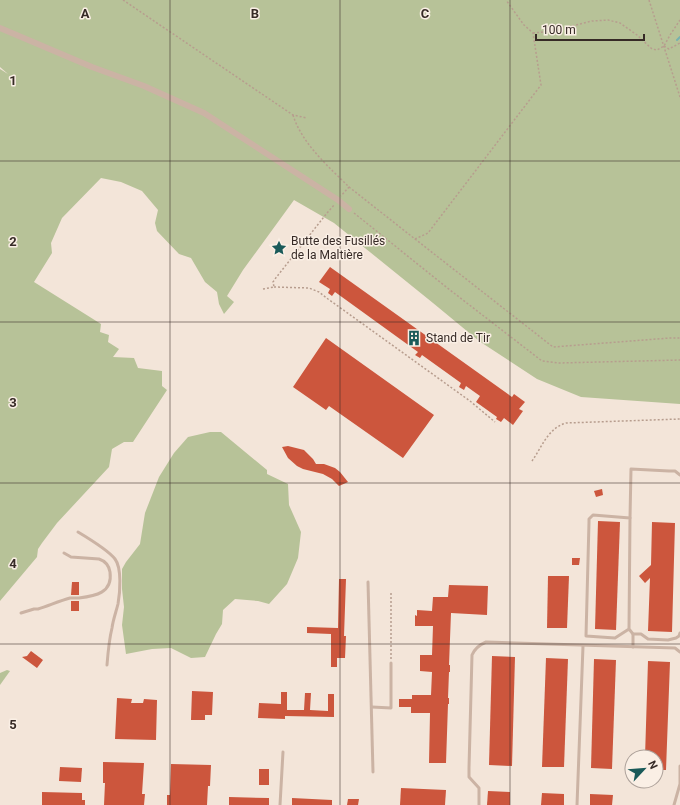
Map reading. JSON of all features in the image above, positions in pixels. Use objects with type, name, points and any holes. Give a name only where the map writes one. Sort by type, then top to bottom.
[{"type":"street","points":[[0,28],[92,67],[144,86],[204,113],[338,200],[349,209]]},
{"type":"lane","points":[[633,647],[633,634],[629,629],[631,469],[675,471],[680,475]]},
{"type":"lane","points":[[629,629],[615,638],[586,636],[589,519],[596,515],[630,518]]},
{"type":"lane","points":[[78,532],[116,559],[119,567],[120,579],[118,603],[111,629],[107,665]]},
{"type":"lane","points":[[21,613],[71,598],[98,594],[107,589],[110,583],[110,571],[109,567],[103,560],[71,557],[64,553]]},
{"type":"lane","points":[[368,582],[373,772]]},
{"type":"lane","points":[[633,634],[641,634],[648,639],[668,640],[676,638],[680,633]]},
{"type":"lane","points":[[479,805],[479,788],[470,777],[472,655],[476,648],[486,642],[675,648],[680,652]]},
{"type":"lane","points":[[577,805],[583,646]]},
{"type":"lane","points":[[372,707],[391,708],[391,663]]},
{"type":"lane","points":[[280,805],[283,752]]},
{"type":"lane","points":[[674,805],[680,784],[680,766]]},
{"type":"path","points":[[123,0],[293,115],[307,118]]},
{"type":"path","points":[[415,239],[428,233],[542,85],[533,33],[524,25],[506,0]]},
{"type":"path","points":[[649,0],[680,97]]},
{"type":"path","points":[[533,33],[553,31],[592,21],[608,20],[620,23],[637,35],[652,49],[657,50],[664,46],[680,20]]},
{"type":"path","points":[[664,46],[669,49],[680,43]]},
{"type":"path","points":[[293,115],[299,130],[311,148],[349,187],[553,346],[680,338]]},
{"type":"path","points":[[274,287],[274,279],[326,212],[349,187]]},
{"type":"path","points":[[349,209],[542,361],[564,363],[680,360]]},
{"type":"path","points":[[263,289],[274,287],[309,288],[319,292],[470,401],[495,422]]},
{"type":"path","points":[[532,461],[552,430],[559,425],[566,423],[680,419]]},
{"type":"path","points":[[391,591],[391,663]]},
{"type":"green space","points":[[0,0],[680,0],[680,404],[581,397],[537,379],[479,341],[334,223],[294,200],[243,270],[227,296],[234,302],[224,314],[219,304],[217,292],[205,282],[191,258],[179,254],[157,231],[155,223],[158,210],[142,191],[121,182],[101,178],[62,218],[51,243],[52,253],[34,282],[101,324],[100,332],[109,335],[108,342],[119,349],[113,357],[134,358],[138,368],[162,371],[162,386],[167,390],[133,442],[124,442],[112,449],[109,467],[57,523],[38,549],[37,557],[0,601],[0,69],[8,74],[0,67]]},
{"type":"green space","points":[[210,432],[221,432],[267,470],[267,474],[288,484],[289,505],[301,532],[298,558],[287,584],[269,604],[258,601],[235,599],[223,610],[222,624],[205,657],[191,658],[171,648],[152,649],[126,654],[122,625],[124,607],[122,569],[140,544],[145,513],[159,477],[174,453],[188,437]]},
{"type":"green space","points":[[7,670],[10,671],[0,685],[0,673]]},
{"type":"building","name":"Stand de Tir","points":[[330,267],[512,397],[514,394],[525,402],[519,409],[523,411],[513,425],[504,418],[501,422],[496,419],[497,417],[476,402],[480,396],[466,386],[464,390],[459,387],[461,383],[422,355],[420,358],[415,355],[418,352],[335,292],[332,296],[328,293],[330,289],[319,282]]},
{"type":"building","points":[[326,338],[434,415],[403,458],[329,406],[326,410],[293,387]]},
{"type":"building","points":[[288,446],[304,450],[316,464],[324,464],[335,468],[348,482],[339,486],[332,479],[323,474],[297,466],[288,458],[282,447]]},
{"type":"building","points":[[602,489],[603,495],[596,497],[594,491]]},
{"type":"building","points":[[598,521],[620,522],[616,630],[595,629]]},
{"type":"building","points":[[652,522],[675,523],[672,632],[648,631],[650,578],[645,583],[639,576],[651,565]]},
{"type":"building","points":[[572,558],[580,558],[579,565],[572,565]]},
{"type":"building","points":[[548,576],[569,576],[567,628],[547,628]]},
{"type":"building","points":[[339,579],[346,579],[344,636],[346,636],[345,658],[337,658],[337,667],[331,667],[331,634],[307,633],[307,627],[338,628]]},
{"type":"building","points":[[72,582],[79,582],[79,595],[71,595]]},
{"type":"building","points":[[449,585],[488,586],[487,615],[451,613],[446,763],[429,763],[430,713],[411,713],[411,707],[399,707],[399,699],[412,699],[412,695],[431,695],[432,672],[420,671],[420,655],[432,655],[433,626],[415,626],[415,615],[417,616],[417,610],[432,611],[433,597],[448,597]]},
{"type":"building","points":[[71,601],[79,601],[79,611],[71,611]]},
{"type":"building","points":[[31,651],[43,660],[37,668],[22,657],[27,656]]},
{"type":"building","points":[[492,656],[515,657],[512,766],[489,765]]},
{"type":"building","points":[[546,658],[568,659],[564,767],[542,767]]},
{"type":"building","points":[[594,659],[616,660],[612,769],[591,768]]},
{"type":"building","points":[[648,661],[670,662],[666,770],[664,770],[664,749],[645,749]]},
{"type":"building","points":[[192,691],[213,692],[212,715],[205,715],[205,720],[191,720]]},
{"type":"building","points":[[281,692],[287,692],[287,710],[304,710],[305,693],[311,693],[310,710],[328,711],[328,694],[334,694],[334,717],[285,716],[285,719],[258,718],[259,703],[281,704]]},
{"type":"building","points":[[117,698],[132,699],[131,703],[143,703],[144,699],[157,700],[156,740],[115,739]]},
{"type":"building","points":[[103,762],[144,763],[142,794],[145,794],[144,805],[104,805],[105,783],[103,783]]},
{"type":"building","points":[[171,764],[211,765],[207,805],[167,805],[167,795],[170,795]]},
{"type":"building","points":[[60,767],[82,768],[81,782],[59,781]]},
{"type":"building","points":[[259,769],[269,769],[269,785],[259,785]]},
{"type":"building","points":[[401,788],[446,790],[445,805],[400,805]]},
{"type":"building","points":[[488,791],[510,792],[510,805],[487,805]]},
{"type":"building","points":[[42,792],[82,793],[82,800],[85,800],[85,805],[42,805]]},
{"type":"building","points":[[542,793],[564,794],[564,805],[541,805]]},
{"type":"building","points":[[590,794],[613,795],[612,805],[590,805]]},
{"type":"building","points":[[229,797],[269,798],[269,805],[229,805]]},
{"type":"building","points":[[292,798],[332,800],[332,805],[292,805]]},
{"type":"building","points":[[348,799],[359,799],[358,805],[347,805]]},
{"type":"waterway","points":[[677,40],[680,37]]},
{"type":"place","name":"Butte des Fusillés de la Maltière","points":[[279,248]]},
{"type":"place","name":"Stand de Tir","points":[[414,338]]}]
